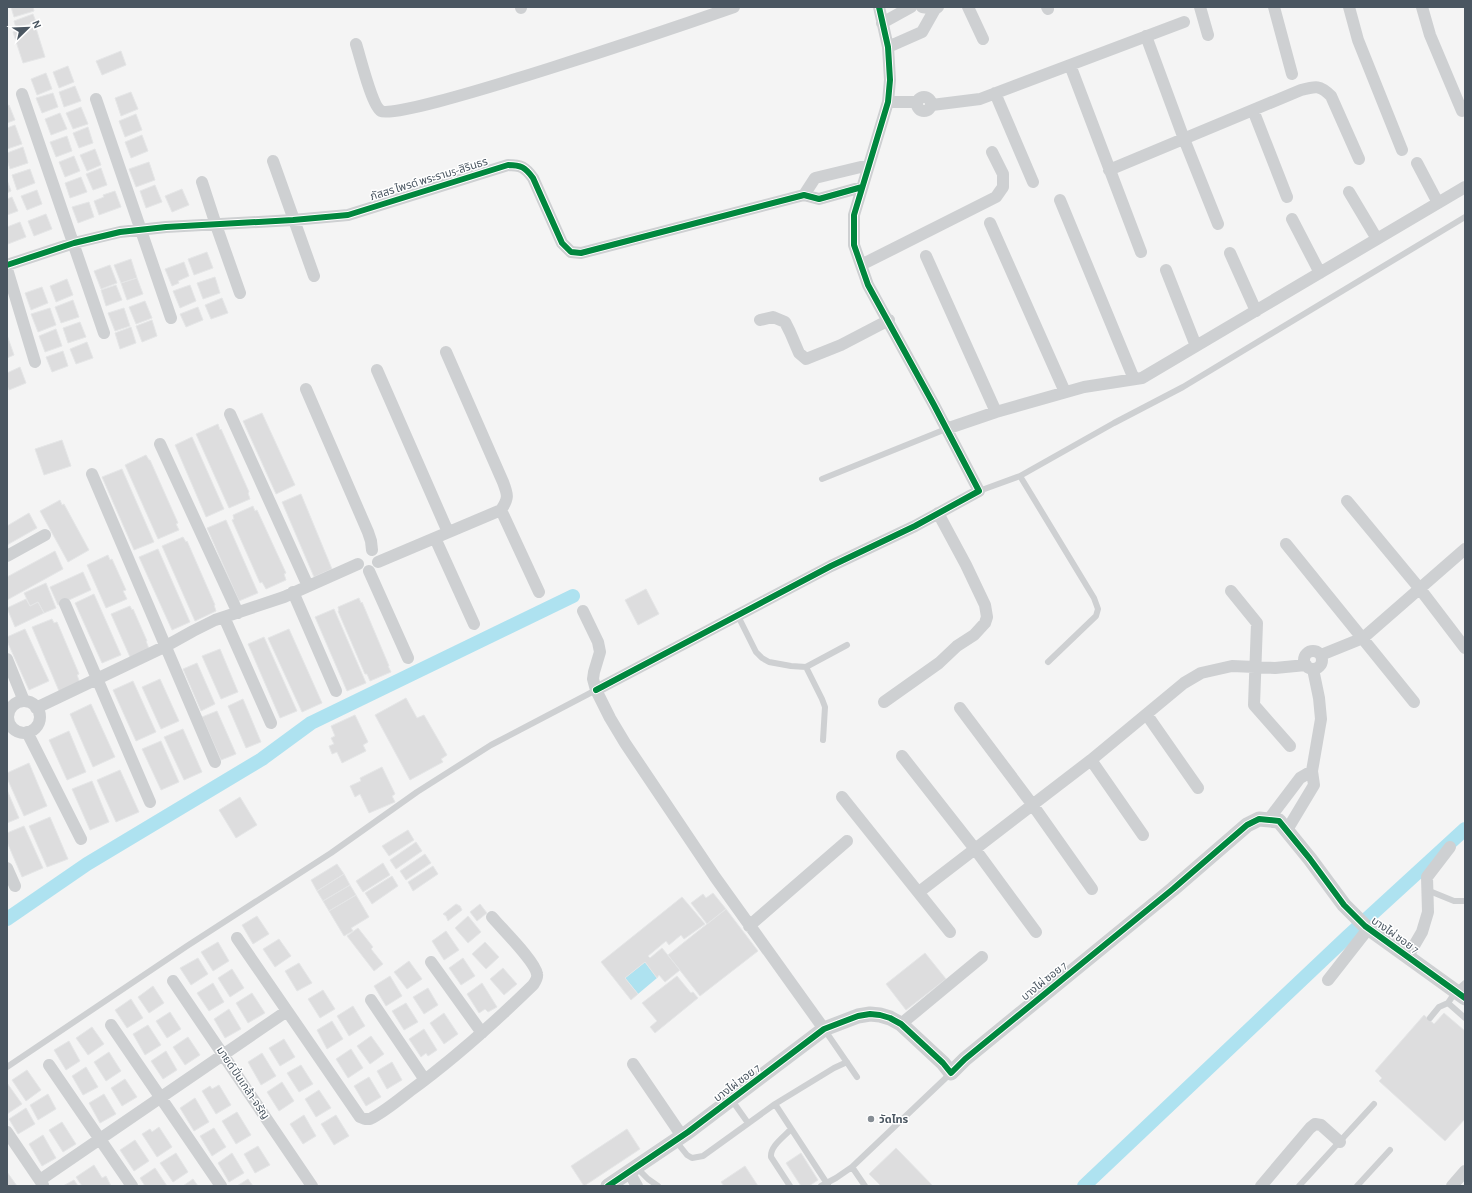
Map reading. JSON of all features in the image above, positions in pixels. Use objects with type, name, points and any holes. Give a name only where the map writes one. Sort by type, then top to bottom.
[{"type":"street","points":[[356,44],[372,97],[382,112],[390,113],[415,108],[551,68],[734,7]]},
{"type":"street","points":[[596,690],[831,566],[979,492],[889,320],[868,285],[854,245],[854,215],[888,102],[890,80],[888,47],[879,7]]},
{"type":"street","points":[[882,23],[911,7]]},
{"type":"street","points":[[888,47],[922,32],[937,8],[922,7]]},
{"type":"street","points":[[968,7],[983,39]]},
{"type":"street","points":[[1200,7],[1208,35]]},
{"type":"street","points":[[1274,7],[1292,74]]},
{"type":"street","points":[[1349,7],[1358,40],[1402,150]]},
{"type":"street","points":[[1422,7],[1430,35],[1462,112]]},
{"type":"street","points":[[888,102],[917,102],[919,110],[923,111],[930,109],[932,105],[980,99],[1184,22]]},
{"type":"street","points":[[1146,36],[1184,139],[1218,224]]},
{"type":"street","points":[[1070,65],[1141,252]]},
{"type":"street","points":[[1109,170],[1302,90],[1316,86],[1325,90],[1331,96],[1358,159]]},
{"type":"street","points":[[995,93],[1033,182]]},
{"type":"street","points":[[22,94],[104,332]]},
{"type":"street","points":[[96,99],[171,318]]},
{"type":"street","points":[[1253,110],[1287,196]]},
{"type":"street","points":[[861,265],[996,197],[1003,187],[1003,174],[992,152]]},
{"type":"street","points":[[273,161],[314,276]]},
{"type":"street","points":[[1417,162],[1438,203]]},
{"type":"street","name":"ภัสสร ไพรด์ พระราม5-สิรินธร","points":[[7,265],[74,243],[120,232],[141,229],[293,220],[348,215],[508,165],[519,165],[528,170],[562,243],[571,252],[581,253],[804,195]]},
{"type":"street","points":[[862,187],[819,199],[804,195],[816,178],[869,165]]},
{"type":"street","points":[[202,182],[240,293]]},
{"type":"street","points":[[946,429],[996,412],[1084,387],[1142,378],[1465,187]]},
{"type":"street","points":[[1349,192],[1377,239]]},
{"type":"street","points":[[1060,200],[1134,379]]},
{"type":"street","points":[[1292,219],[1320,273]]},
{"type":"street","points":[[990,223],[1065,392]]},
{"type":"street","points":[[1230,253],[1256,311]]},
{"type":"street","points":[[926,256],[996,412]]},
{"type":"street","points":[[7,269],[35,362]]},
{"type":"street","points":[[1166,270],[1196,346]]},
{"type":"street","points":[[760,320],[773,317],[785,322],[799,353],[806,359],[842,345],[889,320]]},
{"type":"street","points":[[369,571],[376,566],[378,562],[501,510],[507,501],[507,492],[446,352]]},
{"type":"street","points":[[377,370],[448,532]]},
{"type":"street","points":[[306,389],[368,532],[372,550],[376,554],[378,562]]},
{"type":"street","points":[[230,414],[308,586]]},
{"type":"street","points":[[160,444],[238,613]]},
{"type":"street","points":[[92,474],[215,762]]},
{"type":"street","points":[[1347,501],[1420,589],[1465,648]]},
{"type":"street","points":[[501,510],[539,592]]},
{"type":"street","points":[[884,702],[939,663],[957,646],[974,635],[985,623],[987,617],[985,605],[966,565],[938,513]]},
{"type":"street","points":[[7,556],[45,534]]},
{"type":"street","points":[[435,538],[474,624]]},
{"type":"street","points":[[1286,544],[1414,702]]},
{"type":"street","points":[[1287,830],[1314,785],[1312,771],[1320,719],[1319,698],[1309,667],[1304,658],[1309,652],[1315,651],[1321,655],[1363,638],[1465,549]]},
{"type":"street","points":[[372,550],[362,552],[358,559],[358,564],[360,568],[369,571],[408,658]]},
{"type":"street","points":[[36,708],[224,617],[293,592],[358,564]]},
{"type":"street","points":[[1231,591],[1257,624],[1254,667],[1254,705],[1290,746]]},
{"type":"street","points":[[293,592],[336,691]]},
{"type":"street","points":[[65,604],[150,802]]},
{"type":"street","points":[[583,611],[598,642],[600,652],[593,679],[596,690],[610,718],[625,743],[749,926],[824,1029]]},
{"type":"street","points":[[224,617],[271,723]]},
{"type":"street","points":[[7,659],[24,701]]},
{"type":"street","points":[[919,892],[1091,760],[1184,683],[1201,673],[1232,666],[1275,668],[1309,667]]},
{"type":"street","points":[[24,701],[33,704],[39,715],[38,722],[34,729],[21,733],[8,727],[8,717],[10,709],[16,703],[24,701]]},
{"type":"street","points":[[960,708],[1032,804],[1092,889]]},
{"type":"street","points":[[1147,715],[1198,788]]},
{"type":"street","points":[[28,732],[81,840]]},
{"type":"street","points":[[902,756],[975,849],[1036,932]]},
{"type":"street","points":[[1091,760],[1143,835]]},
{"type":"street","points":[[1270,819],[1300,778],[1312,771]]},
{"type":"street","points":[[842,797],[950,932]]},
{"type":"street","name":"บางไผ่ ซอย 7","points":[[608,1186],[731,1100],[824,1029],[858,1016],[870,1014],[880,1015],[901,1024],[943,1063],[951,1073],[965,1059],[1173,889],[1247,825],[1259,819],[1279,821],[1310,859],[1344,905],[1363,925],[1459,994]]},
{"type":"street","points":[[749,926],[847,840]]},
{"type":"street","points":[[1408,956],[1422,932],[1428,912],[1427,877],[1450,847]]},
{"type":"street","points":[[7,868],[15,886]]},
{"type":"street","points":[[237,938],[360,1117],[370,1119],[425,1080],[482,1033],[533,985],[537,979],[537,973],[532,964],[492,918]]},
{"type":"street","points":[[1328,980],[1363,925]]},
{"type":"street","points":[[901,1024],[982,957]]},
{"type":"street","points":[[431,962],[482,1033]]},
{"type":"street","name":"มายด์ ปิ่นเกล้า-จรัญ","points":[[173,981],[309,1181]]},
{"type":"street","points":[[371,1000],[425,1080]]},
{"type":"street","points":[[7,1132],[42,1183],[100,1139],[287,1012]]},
{"type":"street","points":[[111,1025],[221,1186]]},
{"type":"street","points":[[633,1064],[678,1138]]},
{"type":"street","points":[[49,1065],[132,1186]]},
{"type":"street","points":[[1261,1186],[1315,1124],[1321,1125],[1340,1142]]},
{"type":"street","points":[[633,1169],[638,1186]]},
{"type":"street","points":[[1452,1186],[1465,1171]]},
{"type":"lane","points":[[979,492],[1020,476],[1114,423],[1183,387],[1465,217]]},
{"type":"lane","points":[[822,479],[946,429]]},
{"type":"lane","points":[[1020,476],[1094,598],[1098,609],[1096,616],[1048,662]]},
{"type":"lane","points":[[738,616],[756,652],[769,662],[806,667],[847,645]]},
{"type":"lane","points":[[806,667],[825,707],[823,740]]},
{"type":"lane","points":[[7,1067],[194,942],[331,853],[417,792],[491,746],[596,690]]},
{"type":"lane","points":[[1427,890],[1454,901],[1465,901]]},
{"type":"lane","points":[[1430,1018],[1439,1007],[1459,994],[1465,1018]]},
{"type":"lane","points":[[824,1029],[857,1077]]},
{"type":"lane","points":[[678,1138],[687,1155],[692,1158],[703,1156],[774,1104],[834,1068],[847,1062]]},
{"type":"lane","points":[[774,1104],[792,1129],[825,1185],[852,1167],[951,1073]]},
{"type":"lane","points":[[731,1100],[748,1123]]},
{"type":"lane","points":[[1299,1186],[1374,1104]]},
{"type":"lane","points":[[790,1186],[771,1157],[771,1152],[773,1147],[792,1129]]},
{"type":"lane","points":[[1357,1186],[1390,1150]]},
{"type":"lane","points":[[852,1167],[865,1186]]},
{"type":"lane","points":[[633,1169],[658,1186]]},
{"type":"water","points":[[645,962],[657,978],[638,994],[625,978]]},
{"type":"building","points":[[11,7],[33,7],[34,11],[14,17]]},
{"type":"building","points":[[33,14],[36,22],[16,28],[14,21]]},
{"type":"building","points":[[35,25],[45,57],[23,63],[13,32]]},
{"type":"building","points":[[121,51],[126,65],[102,75],[96,61]]},
{"type":"building","points":[[68,66],[74,82],[59,88],[53,72]]},
{"type":"building","points":[[46,73],[52,89],[37,95],[31,79]]},
{"type":"building","points":[[75,86],[81,101],[64,107],[59,92]]},
{"type":"building","points":[[131,92],[138,109],[121,116],[115,98]]},
{"type":"building","points":[[53,93],[58,107],[42,113],[36,98]]},
{"type":"building","points":[[9,105],[15,120],[7,123],[7,106]]},
{"type":"building","points":[[81,107],[88,124],[73,129],[66,113]]},
{"type":"building","points":[[60,113],[67,129],[51,135],[45,119]]},
{"type":"building","points":[[136,114],[142,130],[125,137],[119,121]]},
{"type":"building","points":[[15,125],[22,144],[7,149],[7,128]]},
{"type":"building","points":[[88,127],[93,143],[79,148],[73,133]]},
{"type":"building","points":[[142,135],[148,151],[131,158],[125,142]]},
{"type":"building","points":[[67,136],[72,151],[56,157],[50,142]]},
{"type":"building","points":[[23,147],[28,163],[10,169],[7,160],[7,153]]},
{"type":"building","points":[[95,149],[101,165],[87,171],[80,155]]},
{"type":"building","points":[[74,156],[80,171],[65,177],[59,162]]},
{"type":"building","points":[[149,162],[155,180],[136,187],[129,169]]},
{"type":"building","points":[[101,168],[107,185],[93,190],[86,174]]},
{"type":"building","points":[[30,169],[35,183],[17,190],[12,175]]},
{"type":"building","points":[[81,177],[87,192],[70,198],[65,183]]},
{"type":"building","points":[[7,180],[11,191],[7,193]]},
{"type":"building","points":[[155,185],[162,202],[146,208],[140,191]]},
{"type":"building","points":[[182,189],[189,205],[172,212],[165,196]]},
{"type":"building","points":[[37,190],[42,204],[27,210],[21,196]]},
{"type":"building","points":[[115,191],[121,207],[99,215],[94,201],[104,197],[103,195]]},
{"type":"building","points":[[12,197],[18,211],[7,215],[7,199]]},
{"type":"building","points":[[89,202],[94,217],[78,223],[72,207]]},
{"type":"building","points":[[46,214],[52,229],[34,236],[28,221]]},
{"type":"building","points":[[20,222],[26,237],[8,244],[7,227]]},
{"type":"building","points":[[207,252],[213,268],[194,275],[188,259]]},
{"type":"building","points":[[131,259],[137,278],[121,283],[114,265]]},
{"type":"building","points":[[184,262],[189,276],[178,281],[179,283],[172,286],[165,269]]},
{"type":"building","points":[[110,265],[117,283],[101,289],[94,271]]},
{"type":"building","points":[[215,277],[220,293],[203,299],[197,283]]},
{"type":"building","points":[[137,278],[143,294],[127,300],[121,283]]},
{"type":"building","points":[[67,279],[73,295],[56,302],[50,286]]},
{"type":"building","points":[[116,285],[122,300],[106,306],[101,290]]},
{"type":"building","points":[[190,285],[196,301],[180,308],[173,291]]},
{"type":"building","points":[[42,287],[48,303],[31,310],[25,293]]},
{"type":"building","points":[[222,298],[228,313],[211,319],[205,305]]},
{"type":"building","points":[[73,300],[79,317],[61,323],[55,307]]},
{"type":"building","points":[[145,301],[152,318],[136,324],[129,307]]},
{"type":"building","points":[[198,307],[203,320],[186,327],[180,314]]},
{"type":"building","points":[[50,308],[56,325],[38,332],[31,314]]},
{"type":"building","points":[[124,308],[130,326],[115,331],[108,313]]},
{"type":"building","points":[[152,320],[157,336],[142,342],[136,326]]},
{"type":"building","points":[[80,322],[86,337],[68,343],[63,328]]},
{"type":"building","points":[[131,327],[136,343],[120,349],[115,333]]},
{"type":"building","points":[[56,329],[62,346],[45,352],[39,336]]},
{"type":"building","points":[[7,335],[14,355],[7,358]]},
{"type":"building","points":[[87,342],[93,358],[76,364],[70,349]]},
{"type":"building","points":[[63,351],[68,366],[52,372],[46,357]]},
{"type":"building","points":[[20,367],[26,383],[9,390],[7,385],[7,373]]},
{"type":"building","points":[[262,413],[295,485],[276,494],[243,421]]},
{"type":"building","points":[[218,424],[249,492],[250,499],[229,508],[196,434]]},
{"type":"building","points":[[192,437],[224,509],[206,517],[175,445]]},
{"type":"building","points":[[62,440],[71,466],[44,475],[35,449]]},
{"type":"building","points":[[146,455],[150,460],[178,523],[176,524],[179,530],[158,539],[125,465]]},
{"type":"building","points":[[122,469],[154,542],[134,550],[102,477]]},
{"type":"building","points":[[301,494],[332,569],[314,577],[282,502]]},
{"type":"building","points":[[60,500],[62,505],[64,504],[89,550],[68,562],[40,511]]},
{"type":"building","points":[[253,506],[255,511],[257,510],[286,573],[284,574],[286,580],[266,589],[262,582],[260,583],[232,520],[234,519],[233,515]]},
{"type":"building","points":[[29,513],[37,528],[7,545],[7,526]]},
{"type":"building","points":[[226,520],[258,593],[239,601],[207,528]]},
{"type":"building","points":[[183,537],[186,542],[187,541],[215,605],[216,611],[195,621],[162,546]]},
{"type":"building","points":[[158,549],[190,622],[172,630],[139,557]]},
{"type":"building","points":[[55,551],[63,569],[7,600],[7,577]]},
{"type":"building","points":[[108,555],[110,560],[112,559],[126,590],[123,591],[127,599],[106,608],[87,565]]},
{"type":"building","points":[[83,572],[91,590],[58,605],[50,587]]},
{"type":"building","points":[[46,583],[56,608],[44,613],[38,602],[30,606],[24,593]]},
{"type":"building","points":[[646,589],[659,614],[638,625],[625,600]]},
{"type":"building","points":[[94,594],[121,655],[102,663],[75,603]]},
{"type":"building","points":[[359,598],[391,672],[370,681],[367,674],[365,674],[338,611],[338,607]]},
{"type":"building","points":[[26,599],[30,606],[38,602],[44,613],[15,627],[7,608]]},
{"type":"building","points":[[130,606],[132,610],[133,609],[149,649],[130,657],[111,614]]},
{"type":"building","points":[[334,609],[366,683],[347,691],[315,617]]},
{"type":"building","points":[[52,619],[54,623],[57,622],[79,674],[77,675],[80,683],[59,691],[32,627]]},
{"type":"building","points":[[25,629],[49,681],[29,690],[7,641],[7,637]]},
{"type":"building","points":[[289,629],[322,703],[302,712],[268,638]]},
{"type":"building","points":[[264,637],[297,711],[280,718],[248,644]]},
{"type":"building","points":[[220,649],[238,692],[221,699],[202,656]]},
{"type":"building","points":[[197,663],[215,704],[201,711],[183,669]]},
{"type":"building","points":[[160,679],[179,721],[161,729],[142,687]]},
{"type":"building","points":[[133,681],[156,732],[136,741],[113,690]]},
{"type":"building","points":[[406,698],[417,718],[424,715],[447,755],[441,759],[443,762],[410,780],[375,715]]},
{"type":"building","points":[[243,699],[261,742],[246,748],[228,706]]},
{"type":"building","points":[[91,704],[115,757],[93,767],[70,714]]},
{"type":"building","points":[[217,711],[236,754],[221,760],[202,717]]},
{"type":"building","points":[[355,715],[368,742],[363,745],[366,751],[342,763],[337,752],[332,754],[329,746],[334,744],[331,738],[335,736],[331,726]]},
{"type":"building","points":[[183,729],[202,772],[184,780],[164,737]]},
{"type":"building","points":[[69,731],[86,772],[67,780],[49,740]]},
{"type":"building","points":[[161,741],[179,782],[161,790],[142,749]]},
{"type":"building","points":[[29,763],[47,806],[24,816],[7,778],[7,773]]},
{"type":"building","points":[[382,767],[395,794],[392,796],[395,802],[369,813],[360,794],[355,797],[350,786],[361,781],[360,778]]},
{"type":"building","points":[[120,770],[139,812],[116,822],[97,780]]},
{"type":"building","points":[[92,781],[109,822],[90,830],[72,789]]},
{"type":"building","points":[[7,790],[19,818],[7,823]]},
{"type":"building","points":[[240,797],[257,825],[236,838],[219,810]]},
{"type":"building","points":[[50,817],[68,859],[47,867],[29,826]]},
{"type":"building","points":[[24,826],[43,868],[22,877],[7,842],[7,833]]},
{"type":"building","points":[[408,830],[414,840],[389,856],[382,846]]},
{"type":"building","points":[[416,842],[422,851],[396,869],[390,860]]},
{"type":"building","points":[[425,854],[431,863],[406,880],[400,871]]},
{"type":"building","points":[[383,863],[390,875],[363,892],[356,881]]},
{"type":"building","points":[[337,864],[344,874],[317,891],[311,880]]},
{"type":"building","points":[[433,866],[438,874],[413,891],[408,882]]},
{"type":"building","points":[[344,874],[350,885],[323,901],[317,891]]},
{"type":"building","points":[[392,876],[398,886],[372,904],[365,893]]},
{"type":"building","points":[[350,885],[356,895],[329,911],[323,901]]},
{"type":"building","points":[[713,893],[726,909],[707,924],[691,903],[703,894],[706,898]]},
{"type":"building","points":[[356,895],[369,917],[351,928],[353,931],[344,936],[329,911]]},
{"type":"building","points":[[682,897],[705,924],[684,939],[681,935],[669,945],[666,941],[648,956],[650,958],[662,948],[680,970],[665,982],[659,975],[657,978],[645,962],[625,978],[638,994],[631,1000],[601,962]]},
{"type":"building","points":[[456,904],[460,906],[462,910],[448,921],[446,916],[443,914]]},
{"type":"building","points":[[480,904],[487,913],[477,921],[470,912]]},
{"type":"building","points":[[726,909],[758,951],[700,996],[668,955]]},
{"type":"building","points":[[257,916],[269,934],[253,944],[242,925]]},
{"type":"building","points":[[468,916],[481,932],[468,943],[455,928]]},
{"type":"building","points":[[358,928],[373,947],[371,949],[383,964],[374,971],[347,936]]},
{"type":"building","points":[[446,931],[459,950],[444,960],[432,941]]},
{"type":"building","points":[[279,939],[291,956],[275,967],[263,949]]},
{"type":"building","points":[[218,942],[229,961],[213,971],[201,952]]},
{"type":"building","points":[[485,942],[499,957],[486,969],[472,954]]},
{"type":"building","points":[[925,953],[946,979],[906,1010],[886,984]]},
{"type":"building","points":[[198,958],[208,974],[191,985],[180,968]]},
{"type":"building","points":[[463,958],[475,976],[461,985],[449,968]]},
{"type":"building","points":[[409,961],[422,979],[407,989],[394,972]]},
{"type":"building","points":[[299,963],[312,983],[297,991],[285,971]]},
{"type":"building","points":[[503,968],[517,984],[504,995],[490,979]]},
{"type":"building","points":[[232,969],[244,988],[230,997],[218,978]]},
{"type":"building","points":[[390,976],[402,996],[386,1006],[374,986]]},
{"type":"building","points":[[677,976],[691,993],[693,992],[698,998],[655,1033],[650,1027],[657,1021],[642,1003]]},
{"type":"building","points":[[213,983],[224,1002],[209,1011],[197,993]]},
{"type":"building","points":[[482,983],[497,1007],[488,1012],[485,1009],[479,1013],[467,994]]},
{"type":"building","points":[[153,986],[164,1003],[149,1013],[138,997]]},
{"type":"building","points":[[428,988],[438,1005],[424,1014],[413,997]]},
{"type":"building","points":[[323,990],[335,1009],[320,1018],[308,999]]},
{"type":"building","points":[[252,993],[265,1013],[248,1023],[236,1003]]},
{"type":"building","points":[[131,999],[143,1018],[127,1028],[115,1010]]},
{"type":"building","points":[[406,1003],[418,1022],[404,1030],[392,1011]]},
{"type":"building","points":[[353,1006],[365,1026],[349,1036],[337,1016]]},
{"type":"building","points":[[229,1009],[241,1029],[225,1038],[214,1019]]},
{"type":"building","points":[[170,1012],[181,1029],[167,1038],[156,1021]]},
{"type":"building","points":[[444,1013],[458,1034],[444,1044],[430,1023]]},
{"type":"building","points":[[1444,1013],[1465,1031],[1465,1119],[1445,1141],[1379,1081],[1382,1078],[1375,1071],[1424,1015],[1434,1024]]},
{"type":"building","points":[[332,1021],[343,1039],[327,1049],[317,1030]]},
{"type":"building","points":[[148,1025],[161,1045],[145,1055],[133,1034]]},
{"type":"building","points":[[92,1027],[104,1044],[88,1055],[76,1038]]},
{"type":"building","points":[[424,1029],[437,1050],[428,1056],[426,1053],[421,1057],[409,1039]]},
{"type":"building","points":[[371,1036],[384,1054],[370,1064],[357,1046]]},
{"type":"building","points":[[188,1037],[200,1055],[185,1065],[173,1047]]},
{"type":"building","points":[[284,1039],[295,1057],[280,1066],[269,1048]]},
{"type":"building","points":[[69,1041],[80,1061],[66,1070],[54,1050]]},
{"type":"building","points":[[351,1049],[363,1068],[348,1078],[336,1059]]},
{"type":"building","points":[[166,1051],[177,1070],[163,1079],[151,1061]]},
{"type":"building","points":[[109,1052],[121,1071],[106,1081],[94,1062]]},
{"type":"building","points":[[262,1053],[276,1076],[261,1085],[248,1062]]},
{"type":"building","points":[[392,1062],[402,1080],[387,1089],[377,1071]]},
{"type":"building","points":[[301,1065],[313,1084],[299,1092],[287,1073]]},
{"type":"building","points":[[86,1067],[98,1087],[83,1095],[72,1076]]},
{"type":"building","points":[[27,1070],[41,1090],[26,1101],[12,1080]]},
{"type":"building","points":[[369,1077],[381,1097],[366,1106],[354,1086]]},
{"type":"building","points":[[125,1079],[137,1097],[122,1106],[111,1088]]},
{"type":"building","points":[[282,1082],[294,1101],[279,1111],[267,1092]]},
{"type":"building","points":[[7,1083],[22,1104],[7,1114]]},
{"type":"building","points":[[219,1085],[231,1105],[216,1114],[202,1091],[210,1086],[212,1089]]},
{"type":"building","points":[[319,1090],[331,1108],[316,1117],[305,1099]]},
{"type":"building","points":[[48,1094],[56,1109],[38,1120],[30,1105]]},
{"type":"building","points":[[104,1094],[116,1114],[100,1123],[89,1103]]},
{"type":"building","points":[[195,1098],[209,1122],[194,1131],[180,1108]]},
{"type":"building","points":[[26,1108],[35,1124],[18,1134],[9,1119]]},
{"type":"building","points":[[237,1112],[251,1135],[236,1144],[222,1121]]},
{"type":"building","points":[[304,1115],[316,1136],[303,1144],[290,1124]]},
{"type":"building","points":[[336,1115],[349,1136],[334,1145],[321,1124]]},
{"type":"building","points":[[62,1122],[76,1144],[63,1152],[49,1130]]},
{"type":"building","points":[[159,1127],[172,1147],[157,1157],[142,1134],[150,1129],[152,1132]]},
{"type":"building","points":[[214,1128],[226,1147],[212,1156],[200,1136]]},
{"type":"building","points":[[627,1129],[640,1149],[584,1186],[571,1166]]},
{"type":"building","points":[[43,1135],[56,1158],[42,1166],[29,1144]]},
{"type":"building","points":[[135,1140],[149,1161],[134,1171],[120,1150]]},
{"type":"building","points":[[258,1146],[270,1165],[255,1173],[244,1154]]},
{"type":"building","points":[[896,1148],[933,1186],[881,1186],[869,1174]]},
{"type":"building","points":[[176,1153],[188,1172],[173,1182],[160,1163]]},
{"type":"building","points":[[232,1153],[244,1173],[229,1182],[218,1163]]},
{"type":"building","points":[[801,1153],[818,1180],[809,1186],[801,1186],[786,1163]]},
{"type":"building","points":[[94,1165],[102,1178],[106,1176],[111,1186],[82,1186],[76,1177]]},
{"type":"building","points":[[745,1166],[758,1186],[724,1186],[721,1182]]},
{"type":"building","points":[[155,1168],[167,1186],[145,1186],[140,1178]]},
{"type":"building","points":[[7,1172],[17,1186],[7,1186]]},
{"type":"building","points":[[193,1179],[198,1186],[183,1186]]},
{"type":"building","points":[[248,1179],[253,1186],[237,1186]]},
{"type":"building","points":[[74,1180],[78,1186],[63,1186]]},
{"type":"waterway","points":[[7,919],[87,864],[262,759],[311,723],[573,596]]},
{"type":"waterway","points":[[1084,1186],[1347,937],[1465,829]]},
{"type":"cycle path","points":[[596,690],[831,566],[915,526],[979,491],[868,285],[854,245],[854,215],[888,102],[890,80],[888,47],[879,7]]},
{"type":"cycle path","points":[[7,265],[74,243],[120,232],[166,227],[293,220],[348,215],[508,165],[522,167],[530,174],[562,243],[571,252],[581,253],[804,195],[819,199],[862,187]]},
{"type":"cycle path","points":[[608,1186],[688,1132],[824,1029],[858,1016],[870,1014],[880,1015],[901,1024],[943,1063],[951,1073],[965,1059],[1173,889],[1247,825],[1259,819],[1279,821],[1310,859],[1344,905],[1365,926],[1465,998]]},
{"type":"place","name":"วัดไทร","points":[[871,1119]]}]
